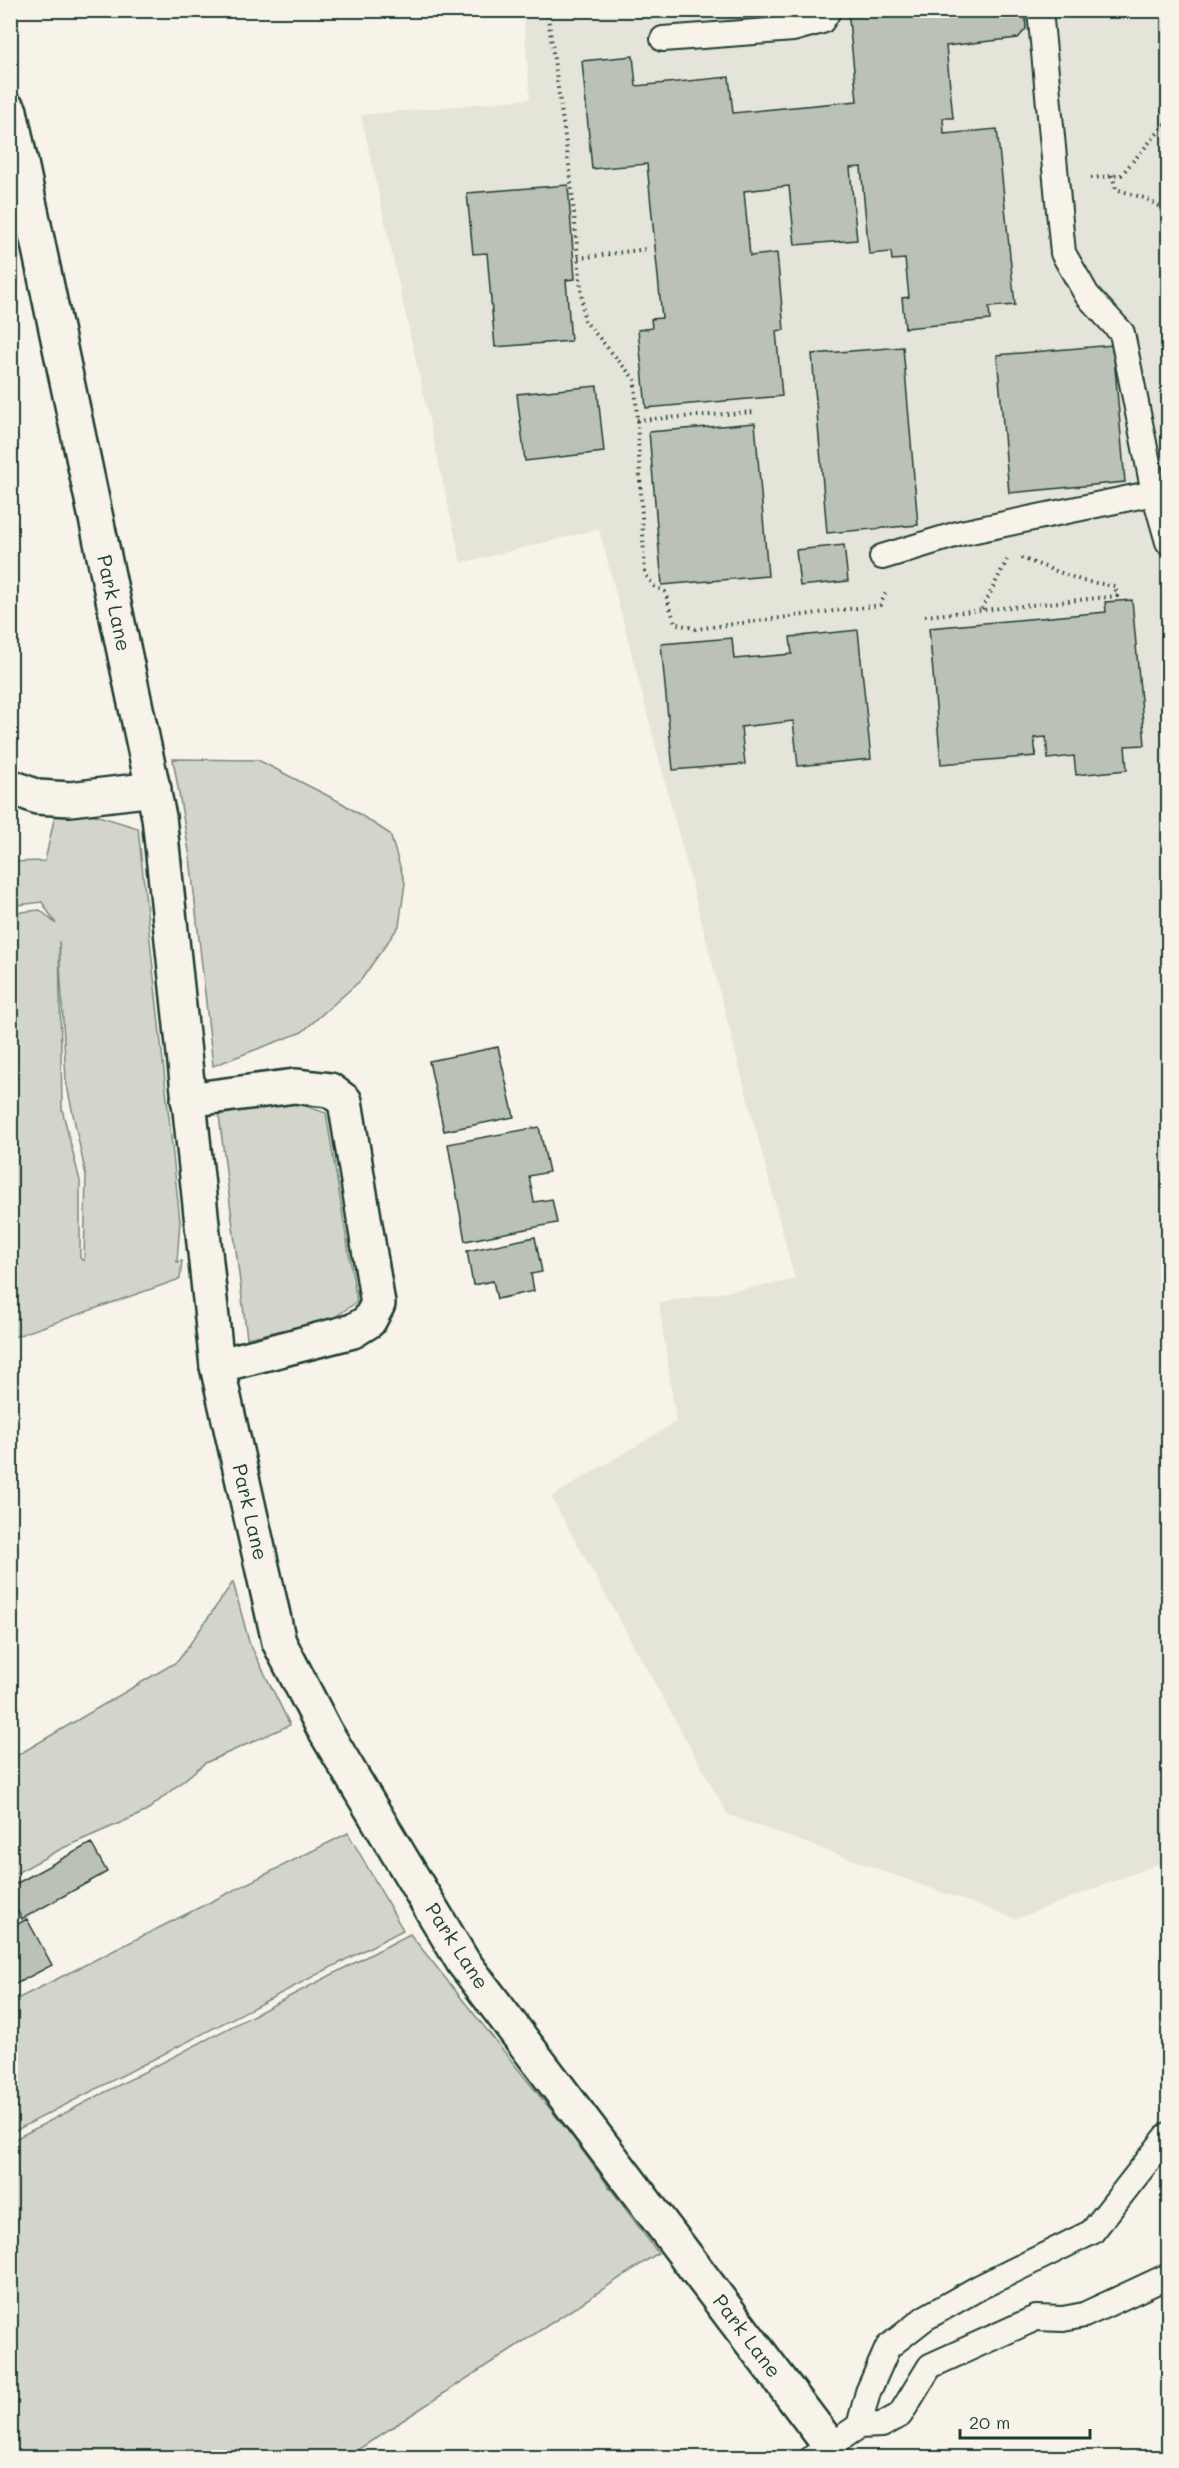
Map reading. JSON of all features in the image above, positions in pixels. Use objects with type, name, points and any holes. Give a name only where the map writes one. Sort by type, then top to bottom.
[{"type":"main road","name":"Park Lane","points":[[10,111],[159,817],[217,1366],[279,1642],[325,1731],[463,1962],[824,2438],[824,2454]]},
{"type":"main road","points":[[10,786],[37,797],[70,800],[154,789]]},
{"type":"main road","points":[[188,1100],[295,1086],[330,1090],[345,1101],[378,1304],[369,1321],[353,1331],[217,1366]]},
{"type":"lane","points":[[663,39],[793,30],[822,21],[829,10]]},
{"type":"lane","points":[[1040,10],[1063,253],[1087,295],[1122,333],[1154,493],[1168,542]]},
{"type":"lane","points":[[882,557],[961,533],[1154,493]]},
{"type":"lane","points":[[859,2426],[868,2392],[888,2348],[925,2318],[980,2287],[1092,2232],[1168,2135]]},
{"type":"lane","points":[[824,2454],[859,2426],[882,2425],[900,2415],[930,2366],[1036,2318],[1063,2319],[1084,2315],[1168,2276]]},
{"type":"path","points":[[547,10],[570,172],[584,320],[635,380],[645,574],[654,586],[665,592],[675,623],[696,629],[880,605],[907,549]]},
{"type":"path","points":[[1121,175],[1168,121]]},
{"type":"path","points":[[1112,175],[1116,189],[1147,199],[1168,212]]},
{"type":"path","points":[[578,258],[647,249]]},
{"type":"path","points":[[638,420],[755,412]]},
{"type":"path","points":[[925,616],[1117,596],[1115,586],[1083,581],[1010,554],[982,609]]},
{"type":"shaded area","points":[[523,11],[1168,11],[1168,1860],[1016,1919],[728,1815],[551,1497],[676,1422],[659,1303],[795,1280],[599,529],[461,563],[361,115],[530,99]]},
{"type":"shaded area","points":[[173,759],[258,760],[342,803],[390,834],[405,883],[399,926],[361,980],[302,1032],[213,1066],[190,857]]},
{"type":"shaded area","points":[[79,810],[138,828],[180,1221],[177,1262],[182,1261],[180,1279],[11,1338],[11,913],[40,910],[56,924],[42,902],[11,906],[10,862],[45,861],[55,815]],"holes":[[[59,941],[66,1081],[86,1176],[84,1261],[80,1258],[80,1181],[62,1109]]]},
{"type":"shaded area","points":[[294,1102],[326,1113],[357,1302],[332,1319],[247,1338],[219,1115]]},
{"type":"shaded area","points":[[233,1582],[249,1642],[290,1725],[205,1763],[145,1812],[63,1848],[11,1876],[11,1759],[178,1661]]},
{"type":"shaded area","points":[[348,1833],[403,1930],[11,2133],[11,2002]]},
{"type":"shaded area","points":[[410,1934],[571,2135],[658,2253],[347,2457],[11,2457],[11,2141]]},
{"type":"building","points":[[848,10],[1025,10],[1026,29],[1018,38],[946,46],[953,118],[943,118],[944,134],[997,129],[1015,305],[989,307],[990,320],[905,328],[902,298],[909,297],[905,259],[892,260],[891,252],[869,254],[861,167],[850,168],[857,240],[795,245],[789,186],[744,191],[750,256],[777,253],[784,330],[776,331],[782,396],[646,408],[638,330],[652,328],[651,319],[662,318],[647,164],[592,169],[582,61],[633,56],[636,86],[729,77],[733,113],[857,101]]},
{"type":"building","points":[[568,185],[575,279],[566,280],[571,341],[495,347],[487,253],[473,254],[467,193]]},
{"type":"building","points":[[1113,345],[1125,482],[1009,493],[997,355]]},
{"type":"building","points":[[903,347],[918,525],[827,533],[812,354]]},
{"type":"building","points":[[597,386],[604,452],[525,461],[517,394]]},
{"type":"building","points":[[755,423],[768,576],[662,585],[649,432]]},
{"type":"building","points":[[844,545],[848,581],[800,586],[796,550]]},
{"type":"building","points":[[1132,600],[1145,745],[1125,746],[1127,770],[1076,775],[1074,756],[1048,759],[1046,737],[1034,738],[1036,756],[941,764],[929,628],[1106,612],[1105,602]]},
{"type":"building","points":[[858,630],[871,759],[798,766],[793,721],[741,727],[745,764],[673,770],[661,644],[732,638],[734,659],[792,654],[790,637]]},
{"type":"building","points":[[498,1047],[514,1117],[444,1131],[429,1061]]},
{"type":"building","points":[[539,1127],[549,1172],[529,1176],[534,1202],[552,1199],[557,1223],[465,1241],[448,1144]]},
{"type":"building","points":[[535,1237],[542,1272],[531,1274],[534,1291],[497,1299],[493,1281],[473,1285],[467,1251]]},
{"type":"building","points":[[91,1843],[107,1872],[22,1919],[10,1897],[10,1887]]},
{"type":"building","points":[[27,1919],[52,1965],[10,1987],[10,1928]]}]
